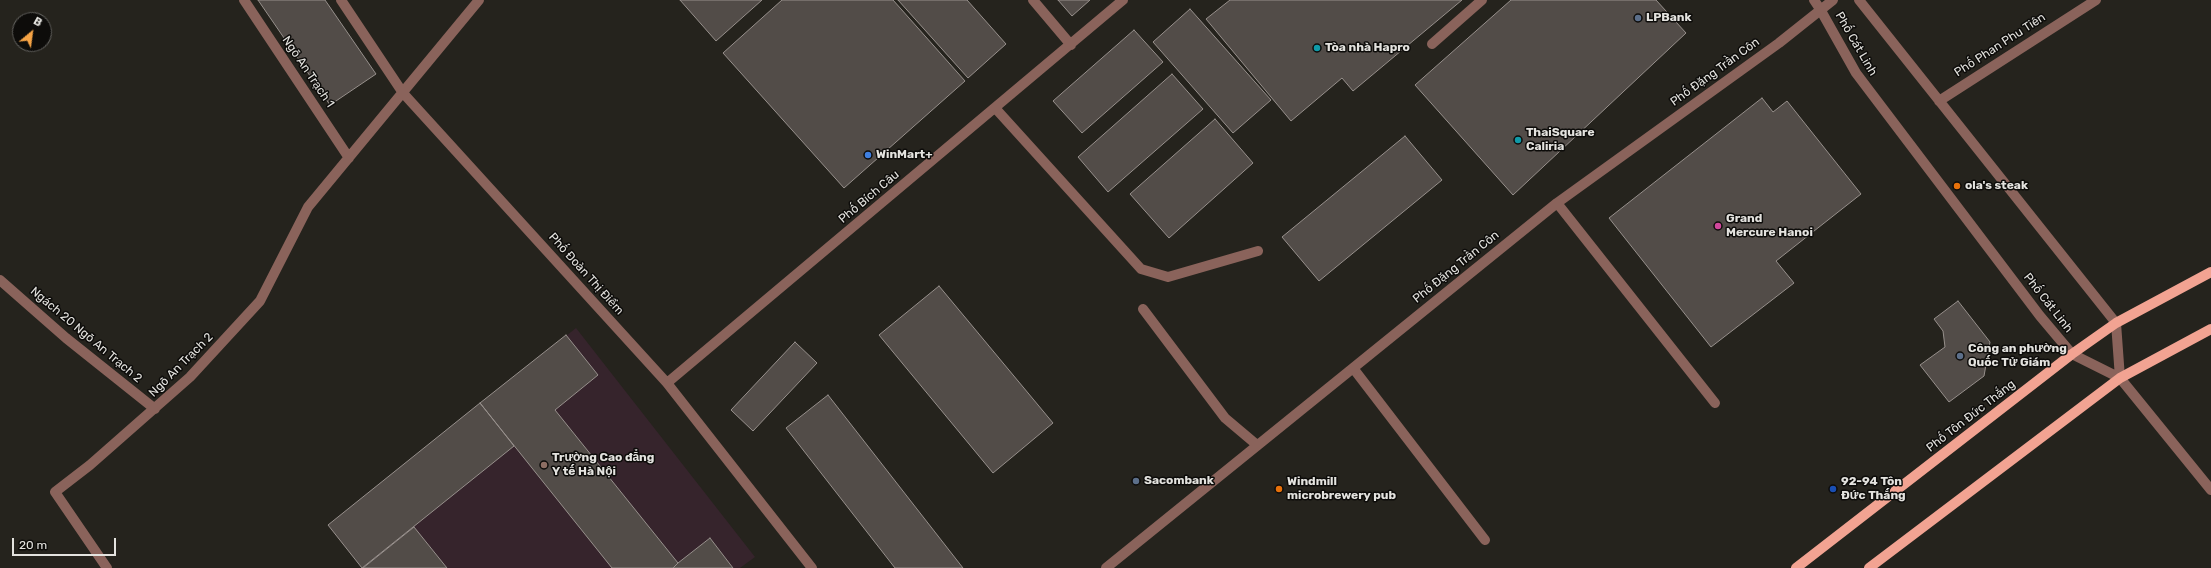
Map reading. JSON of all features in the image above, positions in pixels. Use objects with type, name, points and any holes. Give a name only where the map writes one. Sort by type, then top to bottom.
[{"type":"main road","name":"Phố Tôn Đức Thắng","points":[[1796,568],[2072,354],[2116,323],[2211,272]]},
{"type":"main road","points":[[1869,568],[2120,378],[2211,329]]},
{"type":"street","name":"Ngõ An Trạch 1","points":[[244,0],[349,158]]},
{"type":"street","name":"Phố Đoàn Thị Điểm","points":[[341,0],[403,93],[667,383],[812,568]]},
{"type":"street","name":"Ngõ An Trạch 2","points":[[107,568],[55,492],[155,410],[190,377],[260,301],[308,207],[479,0]]},
{"type":"street","points":[[1033,0],[1071,45]]},
{"type":"street","name":"Phố Bích Câu","points":[[667,383],[996,109],[1123,0]]},
{"type":"street","points":[[1432,44],[1482,0]]},
{"type":"street","name":"Phố Cát Linh","points":[[1814,0],[1856,73],[2040,316],[2072,354],[2120,378]]},
{"type":"street","name":"Phố Đặng Trần Côn","points":[[1106,568],[1556,203],[1779,42],[1833,0]]},
{"type":"street","name":"Phố Cát Linh","points":[[1859,0],[2116,323]]},
{"type":"street","name":"Phố Phan Phu Tiên","points":[[1939,101],[2096,0]]},
{"type":"street","points":[[996,109],[1141,269],[1168,277],[1258,251]]},
{"type":"street","points":[[1556,203],[1715,402]]},
{"type":"street","name":"Ngách 20 Ngõ An Trạch 2","points":[[0,280],[66,338],[155,410]]},
{"type":"street","points":[[1143,309],[1225,418],[1257,445]]},
{"type":"street","points":[[2116,323],[2120,378],[2211,490]]},
{"type":"street","points":[[1353,368],[1485,540]]},
{"type":"shaded area","name":"Trường Cao đẳng Y tế Hà Nội","points":[[576,328],[755,557],[740,568],[362,568],[328,525]]},
{"type":"building","points":[[258,0],[325,0],[376,74],[330,105]]},
{"type":"building","points":[[680,0],[762,0],[716,41]]},
{"type":"building","points":[[782,0],[893,0],[965,81],[844,188],[723,53]]},
{"type":"building","points":[[898,0],[967,0],[1006,44],[968,78]]},
{"type":"building","points":[[1058,0],[1090,0],[1072,16]]},
{"type":"building","name":"Tòa nhà Hapro","points":[[1230,0],[1462,0],[1353,91],[1342,78],[1291,121],[1206,19]]},
{"type":"building","name":"ThaiSquare Caliria","points":[[1511,0],[1656,0],[1686,33],[1513,195],[1415,85]]},
{"type":"building","points":[[1190,9],[1271,100],[1233,133],[1153,42]]},
{"type":"building","points":[[1134,30],[1163,62],[1082,133],[1053,101]]},
{"type":"building","points":[[1172,74],[1203,109],[1108,192],[1078,157]]},
{"type":"building","name":"Grand Mercure Hanoi","points":[[1762,98],[1773,112],[1787,101],[1861,194],[1776,261],[1794,283],[1711,347],[1609,218]]},
{"type":"building","points":[[1215,119],[1253,163],[1169,238],[1130,194]]},
{"type":"building","points":[[1405,136],[1442,180],[1319,281],[1282,237]]},
{"type":"building","points":[[939,286],[1053,423],[993,473],[879,335]]},
{"type":"building","name":"Công an phường Quốc Tử Giám","points":[[1958,301],[1990,342],[1984,376],[1949,402],[1920,365],[1945,347],[1943,331],[1934,319]]},
{"type":"building","points":[[566,335],[598,375],[555,410],[678,563],[673,568],[612,568],[480,403]]},
{"type":"building","points":[[795,342],[817,363],[753,431],[731,410]]},
{"type":"building","points":[[828,395],[963,568],[895,568],[786,428]]},
{"type":"building","points":[[480,403],[514,446],[362,568],[328,525]]},
{"type":"building","points":[[414,527],[447,568],[363,568]]},
{"type":"building","points":[[710,538],[733,568],[673,568],[678,563]]},
{"type":"place","name":"LPBank","points":[[1638,18]]},
{"type":"place","name":"Tòa nhà Hapro","points":[[1317,48]]},
{"type":"place","name":"ThaiSquare Caliria","points":[[1518,140]]},
{"type":"place","name":"WinMart+","points":[[868,155]]},
{"type":"place","name":"ola's steak","points":[[1957,186]]},
{"type":"place","name":"Grand Mercure Hanoi","points":[[1718,226]]},
{"type":"place","name":"Công an phường Quốc Tử Giám","points":[[1960,356]]},
{"type":"place","name":"Trường Cao đẳng Y tế Hà Nội","points":[[544,465]]},
{"type":"place","name":"Sacombank","points":[[1136,481]]},
{"type":"place","name":"Windmill microbrewery pub","points":[[1279,489]]},
{"type":"place","name":"92-94 Tôn Đức Thắng","points":[[1833,489]]}]
